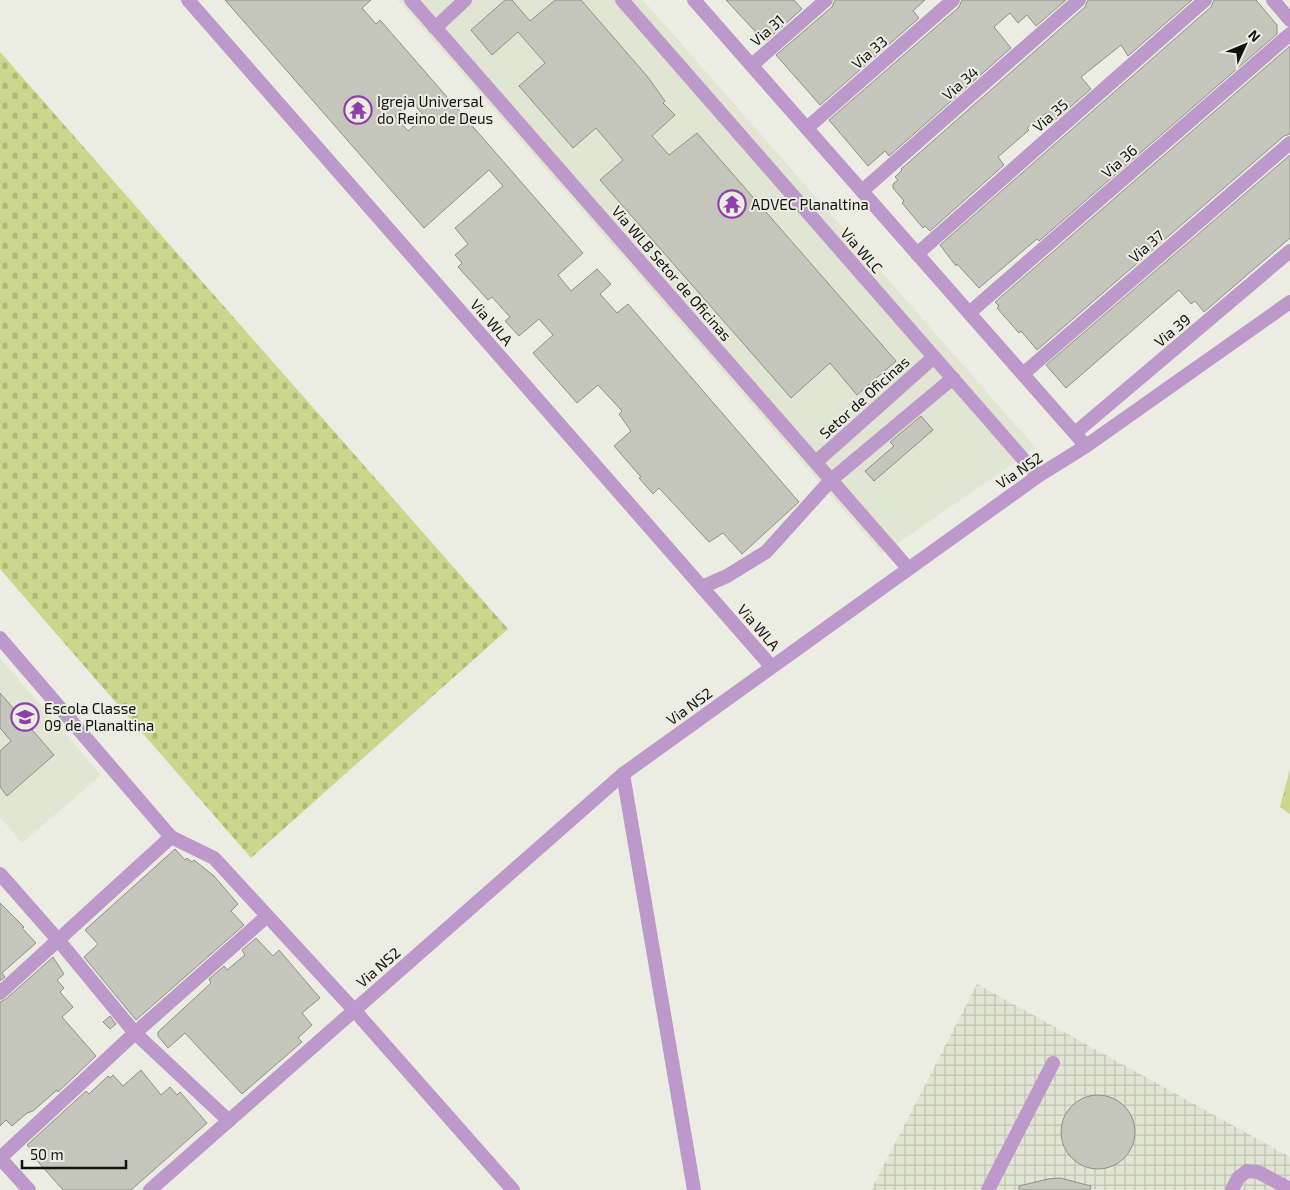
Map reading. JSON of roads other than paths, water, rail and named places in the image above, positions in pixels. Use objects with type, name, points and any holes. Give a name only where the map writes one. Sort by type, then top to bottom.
[{"type":"street","name":"Via WLA","points":[[188,0],[771,666]]},
{"type":"street","name":"Via WLB Setor de Oficinas","points":[[411,0],[908,568]]},
{"type":"street","points":[[435,28],[465,0]]},
{"type":"street","name":"Via WLC","points":[[622,0],[1038,476]]},
{"type":"street","name":"Via 31","points":[[752,65],[826,0]]},
{"type":"street","name":"Via 33","points":[[807,128],[953,0]]},
{"type":"street","name":"Via 34","points":[[862,191],[1079,0]]},
{"type":"street","name":"Via 35","points":[[917,254],[1205,0]]},
{"type":"street","points":[[1273,0],[1290,20]]},
{"type":"street","points":[[696,1],[1086,446]]},
{"type":"street","name":"Via 36","points":[[969,313],[1290,34]]},
{"type":"street","name":"Via 37","points":[[1023,374],[1290,143]]},
{"type":"street","name":"Via 39","points":[[1075,434],[1290,250]]},
{"type":"street","name":"Via NS2","points":[[150,1190],[623,774],[1038,476],[1086,446],[1290,302]]},
{"type":"street","name":"Setor de Oficinas","points":[[816,462],[934,357]]},
{"type":"street","points":[[702,587],[728,576],[766,552],[831,480],[953,378]]},
{"type":"street","points":[[0,638],[170,837],[214,858],[266,917],[354,1010],[513,1190]]},
{"type":"street","points":[[623,774],[694,1190]]},
{"type":"street","points":[[0,993],[170,837]]},
{"type":"street","points":[[0,874],[59,940],[134,1032],[229,1121]]},
{"type":"street","points":[[29,1190],[0,1158],[134,1032],[266,917]]},
{"type":"street","points":[[988,1190],[1053,1062]]},
{"type":"street","points":[[1232,1190],[1238,1178],[1247,1171],[1258,1172],[1290,1189]]},
{"type":"place","name":"Igreja Universal do Reino de Deus","points":[[358,110]]},
{"type":"place","name":"ADVEC Planaltina","points":[[732,204]]},
{"type":"place","name":"Escola Classe 09 de Planaltina","points":[[25,717]]}]
